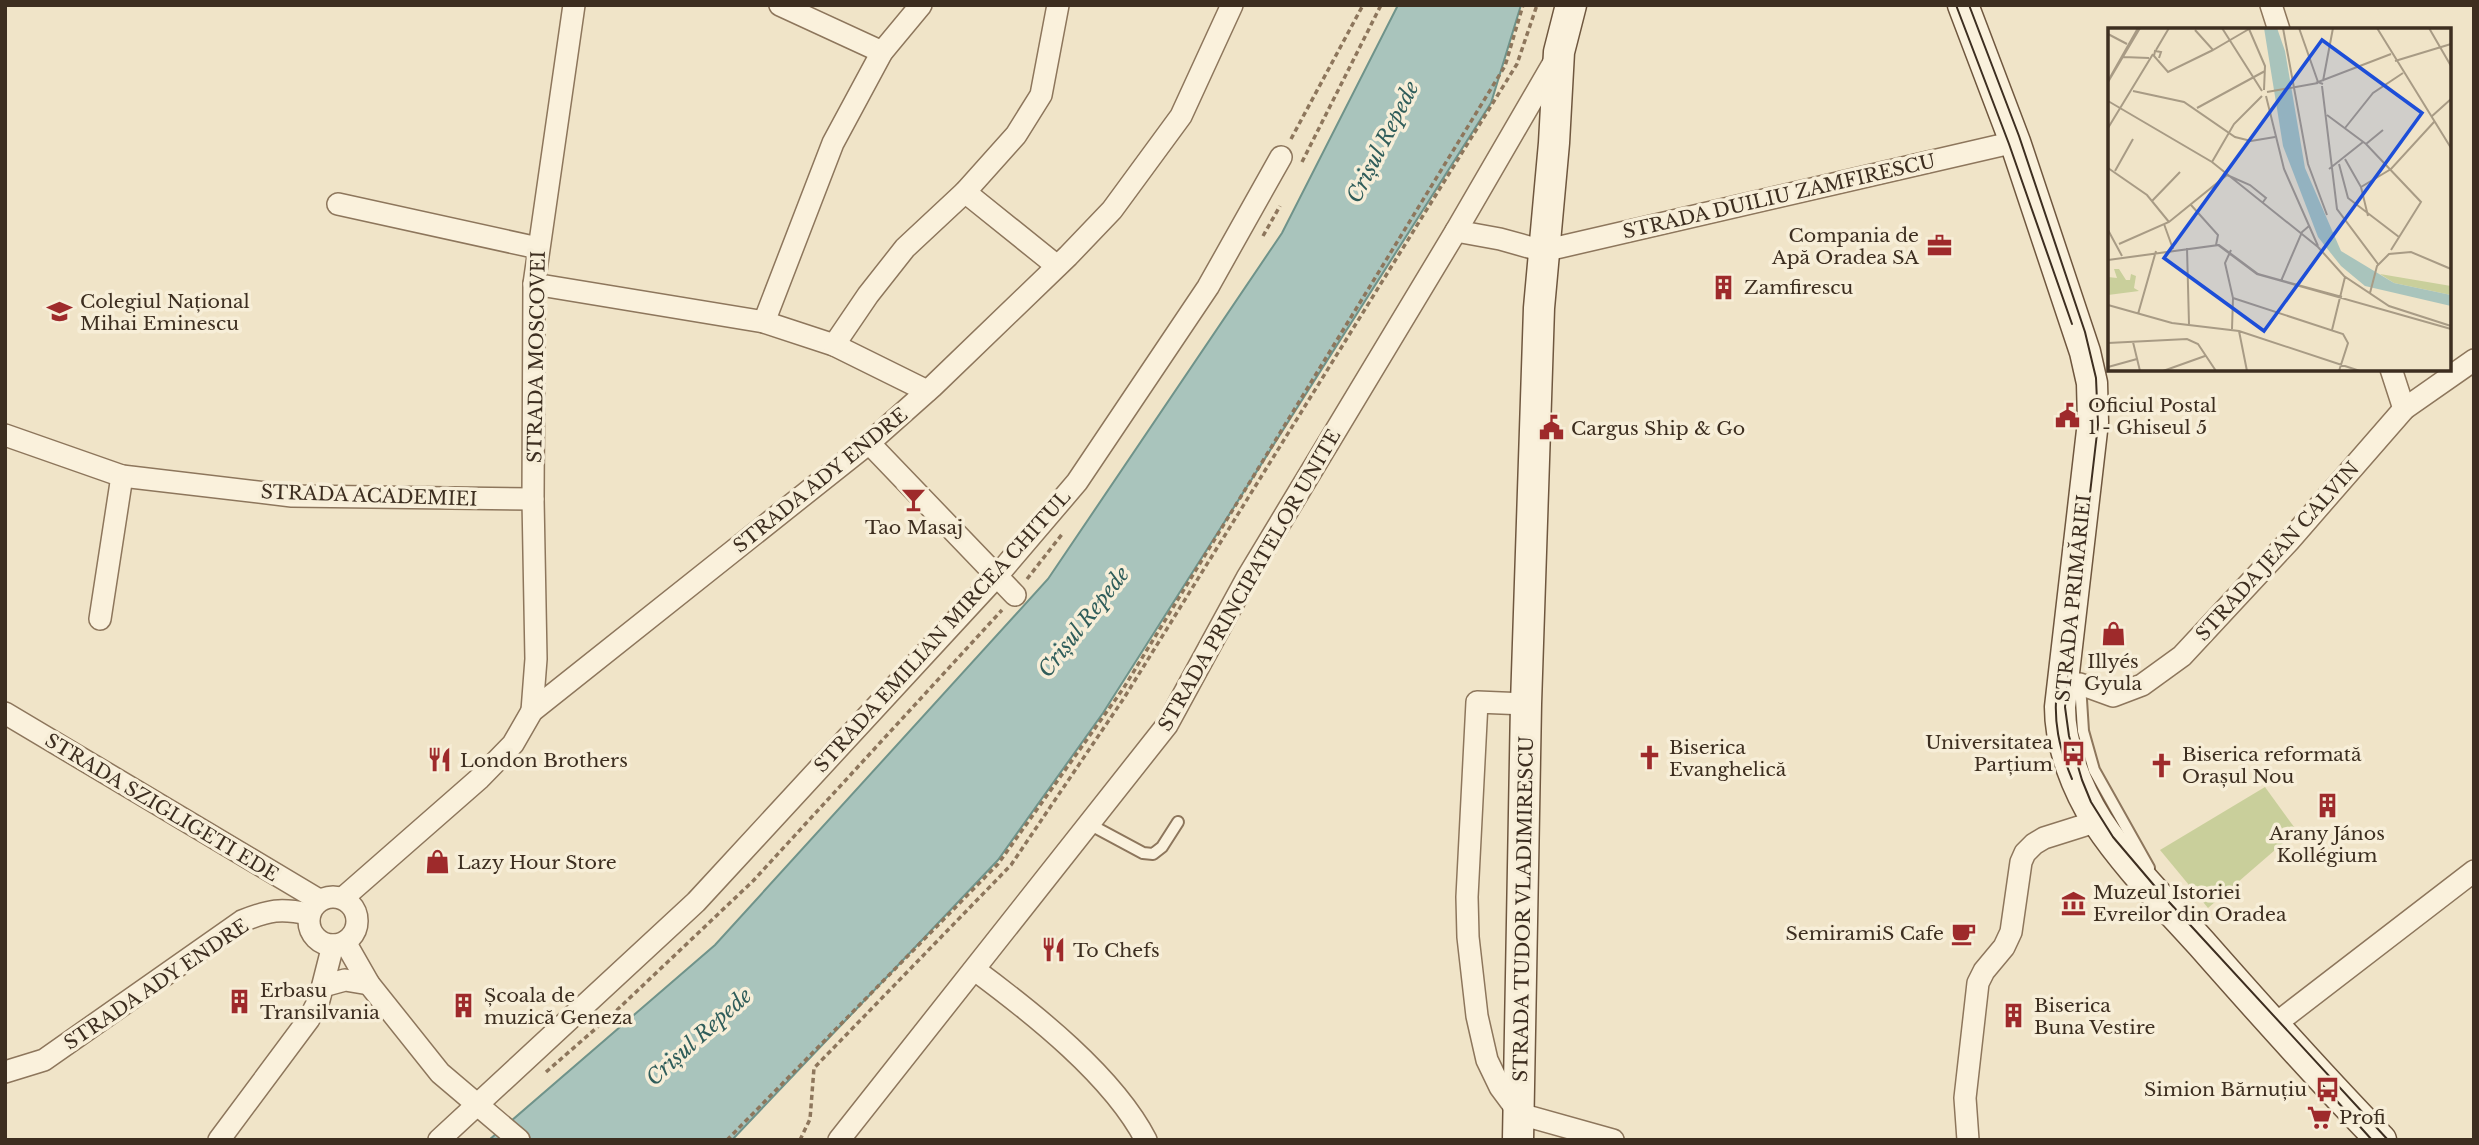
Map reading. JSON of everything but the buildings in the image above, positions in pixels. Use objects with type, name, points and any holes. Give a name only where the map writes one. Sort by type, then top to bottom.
[{"type":"street","name":"STRADA MOSCOVEI","points":[[532,712],[537,659],[533,499],[534,284],[574,5]]},
{"type":"street","points":[[780,5],[882,52]]},
{"type":"street","points":[[764,322],[833,143],[882,52],[922,5]]},
{"type":"street","points":[[834,345],[905,248],[965,192],[1016,135],[1041,96],[1058,5]]},
{"type":"street","name":"STRADA ADY ENDRE","points":[[343,898],[480,778],[513,744],[532,712],[869,443],[1057,266],[1112,210],[1181,116],[1232,5]]},
{"type":"street","name":"STRADA TUDOR VLADIMIRESCU","points":[[1519,1127],[1526,704],[1539,308],[1554,143],[1559,52],[1571,5]]},
{"type":"street","name":"STRADA PRIMĂRIEI","points":[[1963,5],[2015,142],[2085,352],[2092,383],[2094,422],[2071,685],[2060,721],[2073,769],[2098,821],[2114,844],[2274,1025],[2365,1134]]},
{"type":"street","points":[[2271,5],[2278,28]]},
{"type":"street","name":"STRADA PRINCIPATELOR UNITE","points":[[839,1140],[1167,725],[1247,578],[1456,231],[1559,52]]},
{"type":"street","name":"STRADA DUILIU ZAMFIRESCU","points":[[1543,251],[2015,142]]},
{"type":"street","name":"STRADA EMILIAN MIRCEA CHITUL","points":[[439,1140],[696,902],[996,577],[1077,482],[1209,287],[1281,157]]},
{"type":"street","points":[[965,192],[1057,266]]},
{"type":"street","points":[[338,204],[538,248]]},
{"type":"street","points":[[1456,231],[1543,251]]},
{"type":"street","points":[[534,284],[764,322],[834,345],[927,391]]},
{"type":"street","name":"STRADA JEAN CALVIN","points":[[2071,685],[2113,696],[2142,685],[2182,656],[2289,541],[2404,409],[2474,360]]},
{"type":"street","points":[[2392,371],[2404,409]]},
{"type":"street","name":"STRADA ACADEMIEI","points":[[5,435],[122,476],[292,496],[533,499]]},
{"type":"street","points":[[869,443],[1015,595]]},
{"type":"street","points":[[100,619],[122,476]]},
{"type":"street","name":"STRADA TUDOR VLADIMIRESCU","points":[[1519,1127],[1488,1060],[1472,979],[1467,897],[1477,702],[1526,704]]},
{"type":"street","name":"STRADA SZIGLIGETI EDE","points":[[5,713],[314,907]]},
{"type":"street","points":[[1968,1140],[1965,1098],[1978,983],[1984,971],[2004,947],[2011,932],[2021,862],[2034,844],[2044,838],[2098,821]]},
{"type":"street","points":[[2274,1025],[2474,871]]},
{"type":"street","points":[[327,897],[343,898],[354,909],[357,924],[351,937],[339,944],[326,944],[314,936],[310,929],[314,907],[327,897]]},
{"type":"street","name":"STRADA ADY ENDRE","points":[[5,1072],[44,1060],[242,921],[273,910],[314,907]]},
{"type":"street","points":[[339,944],[440,1073],[519,1140]]},
{"type":"street","points":[[219,1140],[309,1019],[339,944]]},
{"type":"street","points":[[975,970],[1085,1061],[1114,1092],[1138,1124],[1146,1140]]},
{"type":"street","points":[[323,986],[345,980],[369,984]]},
{"type":"street","points":[[1519,1127],[1613,1140]]},
{"type":"lane","points":[[2071,685],[2094,770],[2146,862],[2163,901]]},
{"type":"lane","points":[[1089,824],[1143,853],[1153,854],[1162,846],[1178,822]]},
{"type":"path","points":[[1281,157],[1363,5]]},
{"type":"path","points":[[727,1140],[998,864],[1123,689],[1505,66],[1522,5]]},
{"type":"path","points":[[800,1140],[810,1119],[814,1068],[1011,865],[1124,698],[1517,64],[1537,5]]},
{"type":"green space","points":[[2265,787],[2297,831],[2208,908],[2160,850]]},
{"type":"water","name":"Crișul Repede","points":[[1398,5],[1521,5],[1491,103],[1103,713],[998,860],[732,1140],[489,1140],[715,945],[1048,579],[1282,233]]},
{"type":"tram line","points":[[1956,5],[2009,144],[2072,324]]},
{"type":"tram line","points":[[1969,5],[2019,136],[2085,332],[2096,378],[2098,425],[2065,707],[2069,736],[2082,780],[2091,802],[2113,837],[2158,890],[2388,1140]]},
{"type":"tram line","points":[[2057,688],[2058,734],[2072,779]]},
{"type":"tram line","points":[[2317,1079],[2372,1140]]},
{"type":"place","name":"Compania de Apă Oradea SA","points":[[1939,246]]},
{"type":"place","name":"Zamfirescu","points":[[1724,287]]},
{"type":"place","name":"Colegiul Național Mihai Eminescu","points":[[60,312]]},
{"type":"place","name":"Oficiul Postal 1 - Ghiseul 5","points":[[2068,416]]},
{"type":"place","name":"Cargus Ship & Go","points":[[1551,428]]},
{"type":"place","name":"Tao Masaj","points":[[914,499]]},
{"type":"place","name":"Illyés Gyula","points":[[2113,633]]},
{"type":"place","name":"Universitatea Parțium","points":[[2073,753]]},
{"type":"place","name":"Biserica Evanghelică","points":[[1649,758]]},
{"type":"place","name":"London Brothers","points":[[440,760]]},
{"type":"place","name":"Biserica reformată Orașul Nou","points":[[2162,765]]},
{"type":"place","name":"Arany János Kollégium","points":[[2327,805]]},
{"type":"place","name":"Lazy Hour Store","points":[[437,862]]},
{"type":"place","name":"Muzeul Istoriei Evreilor din Oradea","points":[[2073,903]]},
{"type":"place","name":"SemiramiS Cafe","points":[[1964,933]]},
{"type":"place","name":"To Chefs","points":[[1053,950]]},
{"type":"place","name":"Erbasu Transilvania","points":[[240,1001]]},
{"type":"place","name":"Școala de muzică Geneza","points":[[464,1006]]},
{"type":"place","name":"Biserica Buna Vestire","points":[[2014,1016]]},
{"type":"place","name":"Simion Bărnuțiu","points":[[2327,1089]]},
{"type":"place","name":"Profi","points":[[2319,1117]]}]
